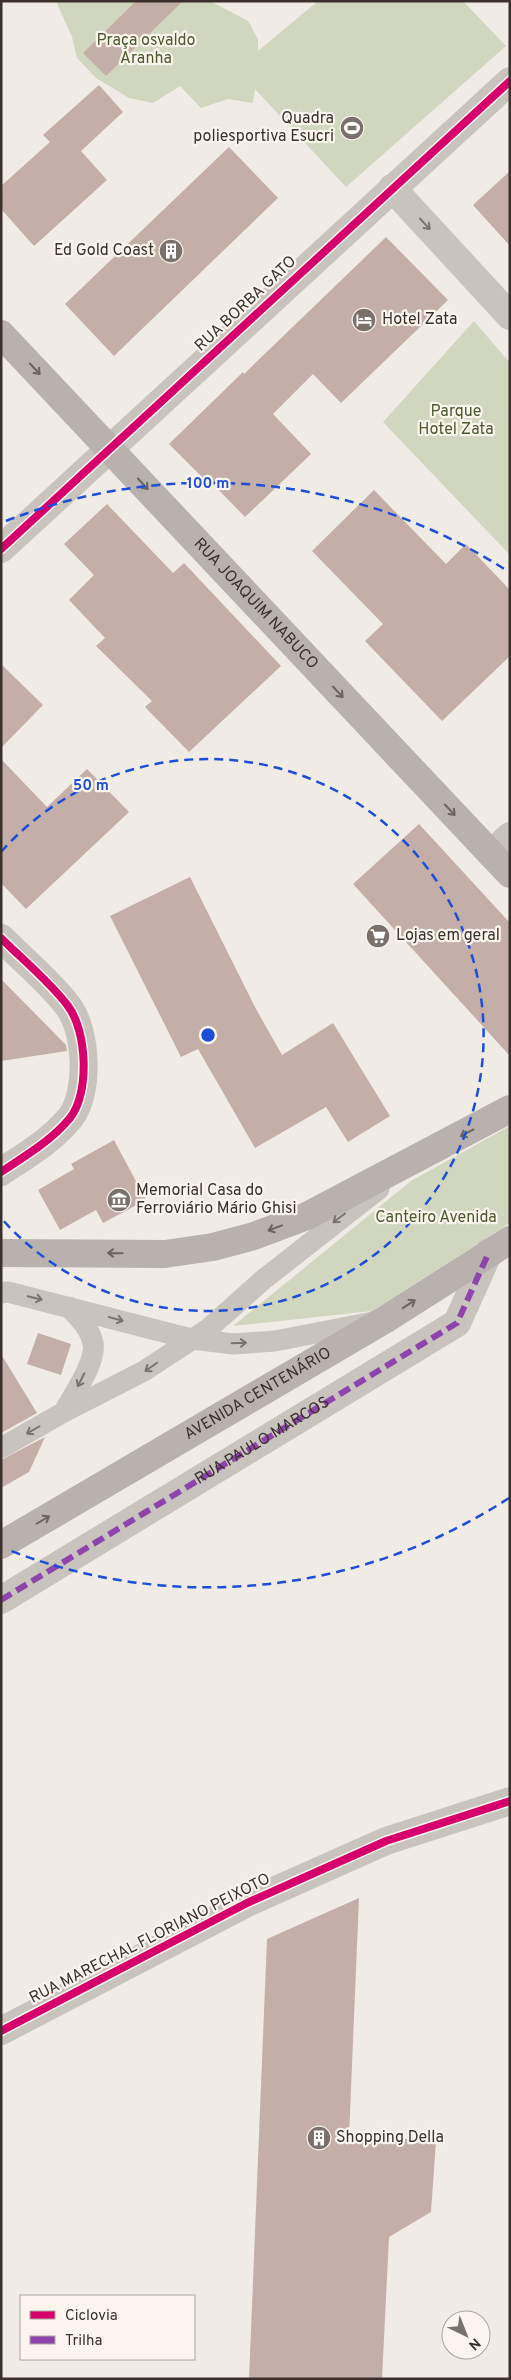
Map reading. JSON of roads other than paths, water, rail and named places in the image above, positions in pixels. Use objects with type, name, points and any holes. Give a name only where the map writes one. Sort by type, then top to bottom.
[{"type":"main road","name":"RUA JOAQUIM NABUCO","points":[[1,334],[110,449],[500,845],[510,874]]},
{"type":"main road","points":[[1,1253],[165,1254],[214,1247],[254,1236],[307,1216],[510,1110]]},
{"type":"main road","name":"AVENIDA CENTENÁRIO","points":[[1,1545],[386,1319],[500,1246]]},
{"type":"street","name":"RUA BORBA GATO","points":[[1,548],[510,81]]},
{"type":"street","points":[[392,188],[510,316]]},
{"type":"street","points":[[1,938],[68,1005],[79,1023],[84,1056],[79,1097],[72,1116],[50,1139],[1,1172]]},
{"type":"street","name":"RUA PAULO MARCOS","points":[[1,1600],[457,1323],[500,1246]]},
{"type":"street","name":"RUA MARECHAL FLORIANO PEIXOTO","points":[[1,2031],[248,1903],[386,1841],[510,1801]]},
{"type":"lane","points":[[1,1448],[64,1412],[144,1371],[190,1339],[208,1329],[264,1279],[337,1220],[420,1158]]},
{"type":"lane","points":[[1,1293],[8,1292],[190,1339],[234,1344],[275,1341],[386,1319]]},
{"type":"lane","points":[[64,1412],[92,1359],[94,1343],[85,1325],[69,1307]]},
{"type":"place","name":"Quadra poliesportiva Esucri","points":[[352,128]]},
{"type":"place","name":"Ed Gold Coast","points":[[171,251]]},
{"type":"place","name":"Hotel Zata","points":[[364,320]]},
{"type":"place","name":"Lojas em geral","points":[[378,936]]},
{"type":"place","name":"Memorial Casa do Ferroviário Mário Ghisi","points":[[119,1200]]},
{"type":"place","name":"Shopping Della","points":[[319,2138]]},
{"type":"park label","name":"Praça osvaldo Aranha","points":[[146,50]]},
{"type":"park label","name":"Parque Hotel Zata","points":[[456,421]]},
{"type":"park label","name":"Canteiro Avenida","points":[[436,1218]]}]
